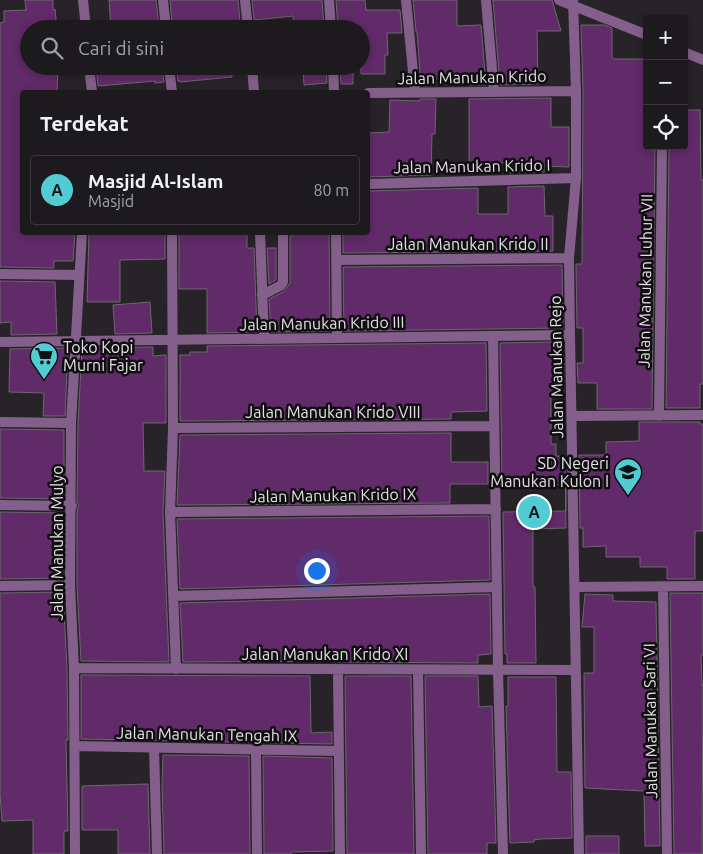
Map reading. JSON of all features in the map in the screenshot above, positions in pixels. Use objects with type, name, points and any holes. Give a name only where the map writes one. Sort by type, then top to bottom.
[{"type":"street","points":[[83,0],[85,20]]},
{"type":"street","points":[[163,0],[165,20]]},
{"type":"street","points":[[245,0],[247,20]]},
{"type":"street","points":[[329,0],[330,20]]},
{"type":"street","points":[[406,0],[415,92]]},
{"type":"street","points":[[486,0],[494,92]]},
{"type":"street","points":[[559,0],[573,3],[643,33]]},
{"type":"street","name":"Jalan Manukan Rejo","points":[[573,3],[576,178],[569,258],[579,854]]},
{"type":"street","points":[[688,54],[703,60]]},
{"type":"street","points":[[90,75],[92,90]]},
{"type":"street","points":[[171,75],[172,90]]},
{"type":"street","points":[[253,75],[254,90]]},
{"type":"street","points":[[333,75],[334,90]]},
{"type":"street","name":"Jalan Manukan Krido","points":[[370,93],[576,91]]},
{"type":"street","name":"Jalan Manukan Luhur VII","points":[[659,416],[662,150]]},
{"type":"street","name":"Jalan Manukan Krido I","points":[[370,184],[576,178]]},
{"type":"street","name":"Jalan Manukan Mulyo","points":[[76,854],[74,668],[70,585],[72,506],[71,423],[82,235]]},
{"type":"street","points":[[172,235],[173,428],[170,512],[176,669]]},
{"type":"street","points":[[260,235],[264,339]]},
{"type":"street","points":[[262,295],[280,286],[283,282],[283,235]]},
{"type":"street","points":[[336,235],[337,338]]},
{"type":"street","name":"Jalan Manukan Krido II","points":[[336,260],[569,258]]},
{"type":"street","points":[[0,274],[79,275]]},
{"type":"street","name":"Jalan Manukan Krido III","points":[[0,342],[570,335]]},
{"type":"street","points":[[493,336],[496,586],[503,854]]},
{"type":"street","points":[[572,416],[703,415]]},
{"type":"street","points":[[0,422],[71,423]]},
{"type":"street","name":"Jalan Manukan Krido VIII","points":[[173,428],[494,426]]},
{"type":"street","points":[[0,505],[72,506]]},
{"type":"street","name":"Jalan Manukan Krido IX","points":[[170,512],[496,509]]},
{"type":"street","points":[[0,586],[70,585]]},
{"type":"street","points":[[174,596],[496,586]]},
{"type":"street","points":[[575,587],[703,586]]},
{"type":"street","name":"Jalan Manukan Sari VI","points":[[663,587],[667,854]]},
{"type":"street","name":"Jalan Manukan Krido XI","points":[[74,668],[576,670]]},
{"type":"street","points":[[338,670],[340,854]]},
{"type":"street","points":[[418,670],[421,854]]},
{"type":"street","name":"Jalan Manukan Tengah IX","points":[[75,746],[339,751]]},
{"type":"street","points":[[154,748],[157,854]]},
{"type":"street","points":[[256,750],[257,854]]},
{"type":"building","points":[[25,0],[53,0],[53,10],[55,9],[56,20],[20,20],[20,75],[58,75],[57,90],[20,90],[20,235],[75,235],[73,261],[54,261],[54,268],[0,267],[0,23],[4,22],[4,11],[26,10]]},
{"type":"building","points":[[109,0],[156,0],[158,20],[110,20]]},
{"type":"building","points":[[170,0],[238,0],[240,20],[172,20]]},
{"type":"building","points":[[252,0],[322,0],[323,20],[293,20],[293,16],[254,20]]},
{"type":"building","points":[[336,0],[365,0],[366,10],[400,10],[402,33],[387,33],[388,55],[385,55],[385,74],[370,74],[370,20],[337,20]]},
{"type":"building","points":[[413,0],[457,0],[457,26],[481,25],[486,85],[469,85],[469,79],[436,79],[436,85],[421,86]]},
{"type":"building","points":[[493,0],[552,0],[561,31],[537,31],[538,84],[500,85]]},
{"type":"building","points":[[581,25],[604,25],[612,28],[612,57],[614,59],[643,59],[643,150],[655,150],[652,409],[597,409],[597,383],[578,383],[577,363],[583,363],[583,328],[577,328],[576,264],[582,264],[583,91]]},
{"type":"building","points":[[97,75],[163,75],[164,82],[155,83],[155,81],[98,86]]},
{"type":"building","points":[[177,75],[232,75],[232,77],[178,81]]},
{"type":"building","points":[[303,75],[327,75],[327,83],[304,85]]},
{"type":"building","points":[[340,75],[353,75],[353,84],[341,84]]},
{"type":"building","points":[[551,98],[551,127],[569,127],[569,167],[544,166],[544,172],[508,173],[507,163],[469,163],[469,99]]},
{"type":"building","points":[[420,99],[436,99],[435,134],[432,134],[431,175],[370,177],[370,133],[389,132],[390,100],[420,101]]},
{"type":"building","points":[[688,110],[700,110],[701,180],[703,180],[703,384],[700,384],[700,408],[666,408],[669,150],[688,150]]},
{"type":"building","points":[[544,186],[545,216],[553,216],[553,251],[343,253],[343,235],[370,235],[370,191],[478,188],[478,214],[508,214],[508,187]]},
{"type":"building","points":[[89,235],[165,235],[165,259],[120,260],[120,302],[87,302]]},
{"type":"building","points":[[179,235],[247,235],[247,248],[254,248],[257,332],[207,333],[207,289],[179,289]]},
{"type":"building","points":[[329,235],[330,331],[271,332],[269,299],[283,292],[290,283],[290,236]]},
{"type":"building","points":[[267,248],[276,248],[276,280],[269,284]]},
{"type":"building","points":[[562,265],[563,328],[344,331],[343,267]]},
{"type":"building","points":[[0,281],[55,282],[57,334],[11,335],[11,322],[0,323]]},
{"type":"building","points":[[150,302],[152,333],[115,334],[113,305]]},
{"type":"building","points":[[552,342],[552,363],[564,363],[564,382],[555,382],[555,393],[551,394],[551,444],[556,444],[556,456],[565,456],[565,485],[502,485],[500,343]]},
{"type":"building","points":[[486,343],[487,411],[452,412],[451,419],[180,421],[180,355],[190,355],[190,352],[207,352],[207,346]]},
{"type":"building","points":[[153,347],[153,356],[166,355],[166,423],[143,423],[144,471],[165,471],[163,512],[169,662],[81,661],[77,585],[77,510],[79,506],[77,502],[78,423],[82,348]]},
{"type":"building","points":[[68,348],[65,416],[43,416],[44,393],[9,392],[10,349]]},
{"type":"building","name":"SD Negeri Manukan Kulon I","points":[[639,422],[700,422],[700,424],[703,424],[703,531],[695,531],[695,579],[667,579],[667,567],[640,567],[640,557],[606,557],[606,546],[583,547],[583,528],[580,528],[579,455],[606,455],[606,442],[639,441]]},
{"type":"building","points":[[0,429],[64,430],[64,499],[0,498]]},
{"type":"building","points":[[451,433],[451,462],[488,462],[488,484],[450,484],[450,503],[177,505],[180,435]]},
{"type":"building","points":[[566,511],[566,528],[533,529],[536,663],[507,663],[507,654],[505,654],[503,512]]},
{"type":"building","points":[[0,512],[64,513],[63,578],[0,579]]},
{"type":"building","points":[[489,516],[490,580],[180,589],[177,519]]},
{"type":"building","points":[[63,592],[67,668],[68,831],[64,831],[64,854],[33,854],[33,820],[2,821],[0,794],[0,593]]},
{"type":"building","points":[[670,593],[703,593],[703,655],[701,655],[703,685],[702,854],[674,854]]},
{"type":"building","points":[[490,594],[491,654],[478,655],[478,663],[339,661],[183,662],[180,603]]},
{"type":"building","points":[[585,594],[613,595],[613,601],[656,602],[660,846],[645,846],[644,791],[585,788],[584,673],[594,673],[594,627],[582,627]]},
{"type":"building","points":[[81,675],[310,676],[311,733],[332,732],[332,744],[81,739]]},
{"type":"building","points":[[345,676],[411,676],[414,854],[347,854]]},
{"type":"building","points":[[425,676],[478,676],[479,707],[492,706],[496,843],[487,843],[487,854],[428,854]]},
{"type":"building","points":[[508,677],[556,677],[557,772],[571,772],[572,838],[540,839],[534,840],[534,842],[510,843],[506,706],[508,706]]},
{"type":"building","points":[[163,755],[249,756],[250,854],[164,854]]},
{"type":"building","points":[[263,756],[332,758],[333,851],[264,854]]},
{"type":"building","points":[[148,784],[150,854],[118,854],[118,830],[82,830],[82,786]]},
{"type":"building","points":[[586,836],[619,836],[619,854],[586,854]]},
{"type":"place","name":"Toko Kopi Murni Fajar","points":[[44,380]]},
{"type":"place","name":"SD Negeri Manukan Kulon I","points":[[628,496]]},
{"type":"place","name":"Masjid Al-Islam","points":[[534,512]]}]
